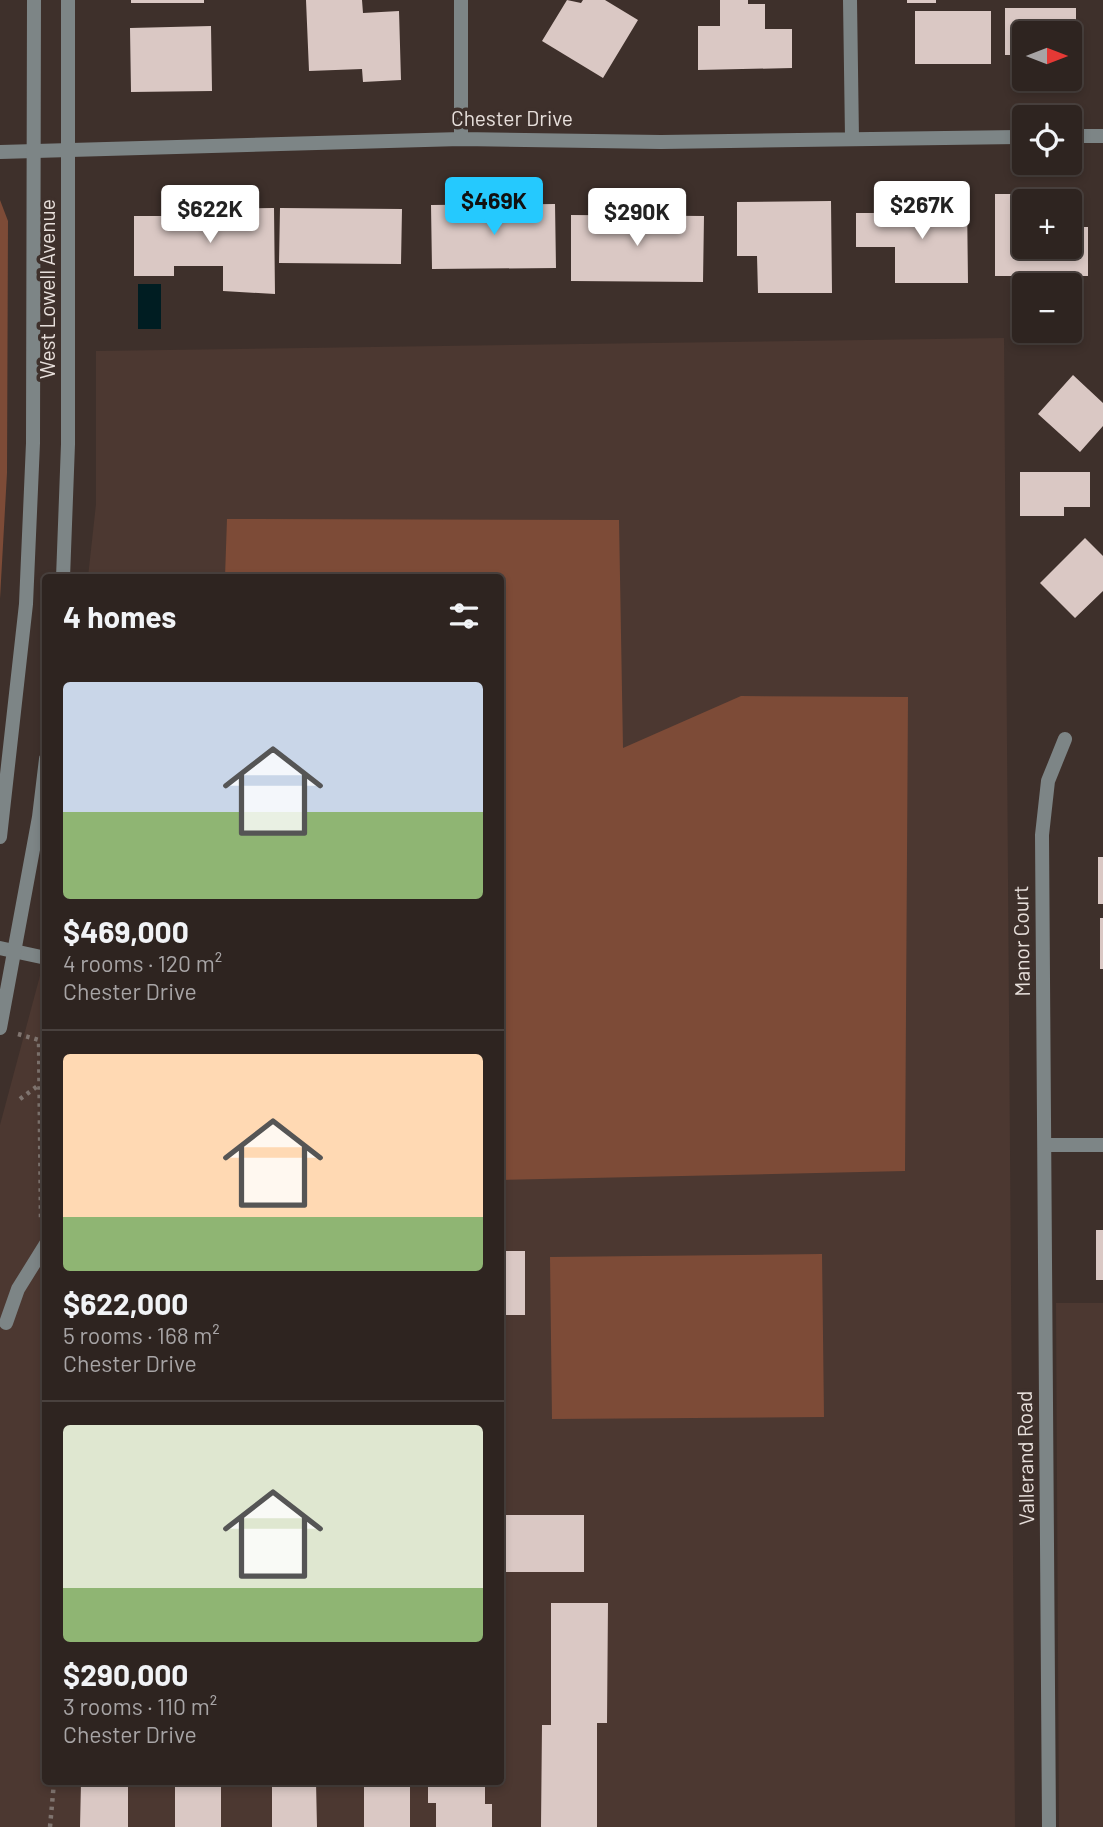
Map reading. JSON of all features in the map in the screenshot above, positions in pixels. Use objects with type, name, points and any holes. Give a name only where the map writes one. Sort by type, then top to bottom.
[{"type":"street","name":"West Lowell Avenue","points":[[0,837],[26,604],[33,443],[34,0]]},
{"type":"street","name":"West Lowell Avenue","points":[[63,574],[68,444],[68,0]]},
{"type":"street","points":[[461,0],[461,139]]},
{"type":"street","points":[[850,0],[852,138]]},
{"type":"street","points":[[1082,136],[1103,136]]},
{"type":"street","name":"Chester Drive","points":[[0,152],[461,139],[661,142],[1012,137]]},
{"type":"street","name":"Manor Court","points":[[1046,1145],[1042,835],[1048,781],[1065,739]]},
{"type":"street","points":[[6,1031],[42,792]]},
{"type":"street","points":[[0,948],[42,957]]},
{"type":"street","points":[[1046,1145],[1103,1145]]},
{"type":"street","name":"Vallerand Road","points":[[1046,1145],[1048,1827]]},
{"type":"street","points":[[6,1323],[18,1289],[42,1250]]},
{"type":"path","points":[[6,1031],[39,1041],[41,1220]]},
{"type":"path","points":[[20,1099],[39,1085]]},
{"type":"path","points":[[50,1827],[54,1785]]},
{"type":"shaded area","points":[[0,200],[8,221],[7,473],[0,599]]},
{"type":"shaded area","points":[[1004,338],[1015,1827],[0,1827],[0,1125],[42,968],[42,1785],[504,1785],[504,574],[88,574],[96,504],[96,351]]},
{"type":"shaded area","points":[[227,519],[619,520],[623,748],[741,696],[908,697],[905,1171],[504,1180],[504,574],[225,574]]},
{"type":"shaded area","points":[[822,1254],[824,1417],[552,1419],[550,1257]]},
{"type":"shaded area","points":[[1056,1303],[1103,1303],[1103,1827],[1059,1827]]},
{"type":"water","points":[[138,284],[161,284],[161,329],[138,329]]},
{"type":"building","points":[[131,0],[204,0],[204,3],[131,3]]},
{"type":"building","points":[[306,0],[362,0],[363,13],[399,11],[401,80],[363,82],[362,69],[309,71]]},
{"type":"building","points":[[567,0],[581,3],[583,0],[605,0],[638,20],[603,78],[542,41]]},
{"type":"building","points":[[720,0],[748,0],[748,4],[765,4],[765,29],[792,29],[792,68],[698,70],[698,26],[720,26]]},
{"type":"building","points":[[907,0],[936,0],[936,3],[907,3]]},
{"type":"building","points":[[1005,8],[1076,8],[1076,21],[1012,21],[1012,55],[1005,55]]},
{"type":"building","points":[[915,11],[991,11],[991,64],[915,64]]},
{"type":"building","points":[[211,26],[212,91],[131,92],[130,28]]},
{"type":"building","points":[[995,194],[1012,194],[1012,259],[1082,259],[1082,227],[1088,227],[1088,276],[1082,276],[1082,273],[1012,273],[1012,276],[995,276]]},
{"type":"building","points":[[931,198],[967,198],[968,283],[895,283],[895,247],[856,247],[856,213],[931,213]]},
{"type":"building","points":[[831,201],[832,293],[758,293],[757,256],[737,256],[737,202]]},
{"type":"building","points":[[555,204],[556,268],[432,269],[431,205]]},
{"type":"building","points":[[274,208],[275,294],[223,291],[223,266],[174,266],[174,276],[134,276],[134,216],[164,216],[164,210]]},
{"type":"building","points":[[280,208],[402,209],[401,264],[279,263]]},
{"type":"building","points":[[571,215],[704,216],[703,282],[571,281]]},
{"type":"building","points":[[1073,375],[1103,403],[1103,426],[1080,452],[1038,414]]},
{"type":"building","points":[[1020,472],[1090,472],[1090,507],[1064,507],[1064,516],[1020,516]]},
{"type":"building","points":[[1085,538],[1103,556],[1103,591],[1075,618],[1040,583]]},
{"type":"building","points":[[1098,857],[1103,857],[1103,904],[1098,904]]},
{"type":"building","points":[[1100,918],[1103,918],[1103,969],[1100,969]]},
{"type":"building","points":[[1096,1230],[1103,1230],[1103,1280],[1096,1280]]},
{"type":"building","points":[[504,1251],[525,1251],[525,1315],[504,1315]]},
{"type":"building","points":[[504,1515],[584,1515],[584,1572],[504,1572]]},
{"type":"building","points":[[551,1603],[608,1603],[607,1723],[597,1723],[597,1827],[541,1827],[542,1725],[551,1725]]},
{"type":"building","points":[[81,1785],[128,1785],[128,1827],[80,1827]]},
{"type":"building","points":[[175,1785],[221,1785],[221,1827],[175,1827]]},
{"type":"building","points":[[272,1785],[316,1785],[317,1827],[272,1827]]},
{"type":"building","points":[[364,1785],[410,1785],[410,1827],[364,1827]]},
{"type":"building","points":[[428,1785],[485,1785],[485,1804],[492,1804],[492,1827],[436,1827],[436,1803],[428,1803]]}]
